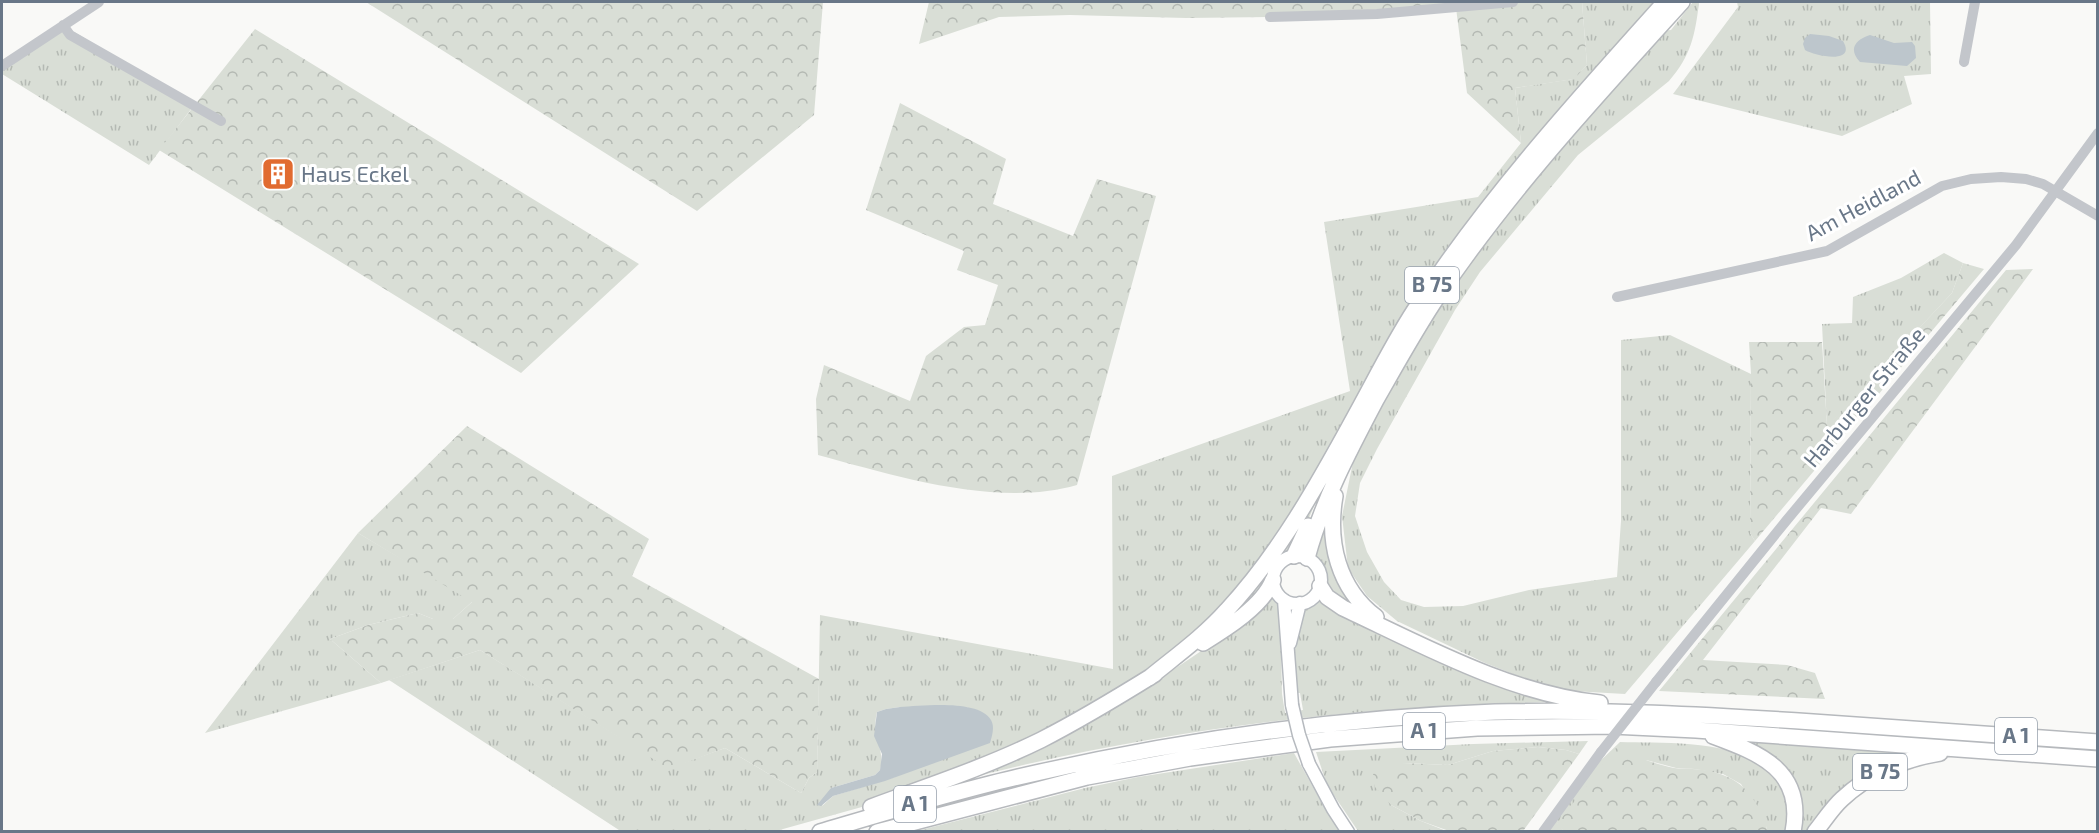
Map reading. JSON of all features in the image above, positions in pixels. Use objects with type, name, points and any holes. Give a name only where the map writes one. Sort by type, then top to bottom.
[{"type":"highway","name":"B 75","points":[[1301,557],[1354,418],[1397,338],[1473,226],[1538,145],[1665,2]]},
{"type":"highway","name":"B 75","points":[[1301,557],[1370,413],[1427,314],[1473,246],[1556,143],[1682,2]]},
{"type":"highway","points":[[1370,413],[1336,493],[1332,526],[1334,551],[1341,572],[1360,603],[1381,621],[1414,641]]},
{"type":"highway","points":[[1149,678],[1210,629],[1245,589],[1302,507],[1354,418]]},
{"type":"highway","points":[[818,831],[867,809],[1020,750],[1094,711],[1237,620],[1262,597],[1273,580]]},
{"type":"highway","points":[[1320,586],[1326,597],[1334,603],[1462,663],[1545,694],[1607,704],[1668,706],[1710,715]]},
{"type":"highway","name":"A 1","points":[[818,831],[1058,768],[1184,744],[1293,728],[1398,718],[1495,712],[1605,711],[1710,715],[2097,742]]},
{"type":"highway","name":"A 1","points":[[877,831],[1087,777],[1190,758],[1330,739],[1489,728],[1612,726],[1696,730],[2097,759]]},
{"type":"highway","points":[[1696,730],[1750,749],[1777,768],[1785,779],[1793,799],[1795,811],[1793,831]]},
{"type":"highway","name":"B 75","points":[[1815,831],[1841,800],[1861,783],[1885,769],[1914,758],[1966,749]]},
{"type":"main road","name":"B 75","points":[[1273,580],[1278,565],[1285,558],[1301,557]]},
{"type":"main road","points":[[1273,580],[1276,592],[1284,600],[1300,603],[1313,597],[1320,586],[1319,571],[1313,562],[1301,557]]},
{"type":"main road","points":[[1284,600],[1292,705],[1299,735],[1309,764],[1333,810],[1348,831]]},
{"type":"main road","points":[[1287,656],[1300,603]]},
{"type":"street","points":[[2,66],[99,2]]},
{"type":"street","points":[[1270,16],[1377,14],[1513,2]]},
{"type":"street","points":[[1964,62],[1976,2]]},
{"type":"street","points":[[63,25],[70,35],[221,121]]},
{"type":"street","name":"Harburger Straße","points":[[1543,831],[1656,682],[1786,521],[2016,245],[2097,134]]},
{"type":"street","name":"Am Heidland","points":[[1617,297],[1827,251],[1942,186],[1971,180],[2001,177],[2026,179],[2043,184],[2097,216]]},
{"type":"green space","points":[[366,2],[823,2],[814,115],[697,211]]},
{"type":"green space","points":[[929,2],[1582,2],[1587,65],[1574,79],[1515,88],[1521,143],[1467,93],[1456,8],[1270,17],[1186,18],[1070,15],[999,17],[919,44]]},
{"type":"green space","points":[[1582,2],[1656,2],[1322,466],[1257,568],[1190,641],[1098,703],[982,762],[894,798],[776,831],[622,832],[389,680],[480,650],[669,768],[725,748],[801,793],[809,778],[817,772],[820,615],[1113,669],[1112,476],[1350,391],[1324,222],[1478,197],[1521,143],[1515,88],[1573,79],[1587,65]],"holes":[[[900,707],[968,707],[895,777],[833,796],[822,806],[831,788],[875,775],[880,770],[881,756],[876,728],[877,712]]]},
{"type":"green space","points":[[1693,2],[1699,3],[1694,35],[1687,54],[1676,72],[1669,81],[1578,155],[1480,272],[1455,310],[1360,483],[1355,516],[1367,552],[1384,582],[1401,600],[1424,607],[1463,606],[1529,590],[1617,577],[1621,521],[1621,340],[1670,335],[1751,374],[1750,533],[1755,541],[1625,694],[1572,691],[1541,685],[1485,663],[1397,621],[1367,596],[1348,568],[1342,516],[1354,457],[1410,350],[1445,294],[1514,202],[1662,31],[1671,30]]},
{"type":"green space","points":[[1737,2],[1930,2],[1931,74],[1904,76],[1912,104],[1842,136],[1673,94],[1738,7]]},
{"type":"green space","points":[[63,25],[194,105],[149,165],[2,74],[2,66]]},
{"type":"green space","points":[[255,29],[639,264],[521,373],[159,150]]},
{"type":"green space","points":[[900,103],[1006,159],[993,204],[1073,236],[1097,179],[1156,196],[1077,485],[1046,491],[1014,493],[980,491],[913,480],[818,455],[816,399],[824,365],[910,401],[926,356],[964,327],[985,325],[998,285],[957,270],[964,251],[866,210]]},
{"type":"green space","points":[[1944,253],[1963,263],[1952,293],[1827,427],[1822,324],[1852,323],[1853,297],[1901,278]]},
{"type":"green space","points":[[1963,263],[1984,269],[1755,541],[1750,533],[1751,374],[1749,342],[1822,342],[1827,426],[1952,293]]},
{"type":"green space","points":[[2033,269],[1851,514],[1821,508],[1703,660],[1787,665],[1815,673],[1825,699],[1659,691],[2006,270]]},
{"type":"green space","points":[[467,426],[649,539],[632,576],[819,679],[817,772],[809,778],[801,793],[725,748],[669,769],[480,650],[381,683],[330,639],[368,625],[418,613],[433,619],[453,619],[472,602],[358,533]]},
{"type":"green space","points":[[1325,480],[1296,549],[1280,557],[1274,564],[1269,578],[1249,605],[1217,626]]},
{"type":"green space","points":[[1329,504],[1329,537],[1362,610],[1333,598],[1325,585],[1325,574],[1314,552]]},
{"type":"green space","points":[[358,533],[473,601],[453,619],[433,619],[418,613],[368,625],[330,639],[381,683],[205,733]]},
{"type":"green space","points":[[1271,595],[1275,596],[1280,606],[1282,694],[1285,713],[1303,710],[1300,693],[1295,693],[1293,639],[1296,619],[1302,609],[1320,597],[1560,702],[1410,708],[1261,723],[1113,746],[966,779],[1086,720],[1164,676],[1237,624]]},
{"type":"green space","points":[[1588,741],[1579,754],[1538,747],[1493,751],[1448,765],[1404,763],[1391,805],[1421,821],[1449,832],[1358,831],[1327,785],[1316,752],[1473,744]]},
{"type":"green space","points":[[1740,741],[1928,754],[1884,766],[1811,831],[1796,831],[1796,798]]},
{"type":"green space","points":[[1620,742],[1690,744],[1716,748],[1740,754],[1761,764],[1777,779],[1787,799],[1787,831],[1767,831],[1741,784],[1723,774],[1676,768],[1646,760],[1557,824],[1564,831],[1546,832],[1595,766]]},
{"type":"green space","points":[[1538,747],[1579,754],[1523,831],[1449,831],[1421,821],[1391,805],[1375,787],[1373,774],[1404,763],[1448,765],[1493,751]]},
{"type":"green space","points":[[1616,748],[1667,766],[1711,771],[1728,777],[1750,794],[1763,816],[1767,831],[1564,831],[1556,825]]},
{"type":"green space","points":[[1294,753],[1328,814],[1342,831],[913,832],[1085,788],[1138,777]]},
{"type":"shaded area","points":[[1810,34],[1829,36],[1843,41],[1846,49],[1840,56],[1833,57],[1805,50],[1803,44],[1805,38]]},
{"type":"shaded area","points":[[1870,35],[1894,43],[1912,42],[1915,46],[1916,58],[1907,66],[1860,62],[1854,53],[1855,46],[1857,42]]},
{"type":"shaded area","points":[[949,705],[975,709],[984,713],[991,720],[993,729],[990,743],[885,781],[833,796],[821,806],[817,805],[831,788],[875,775],[880,770],[882,754],[874,736],[877,712],[900,707]]},
{"type":"place","name":"Haus Eckel","points":[[278,174]]}]
